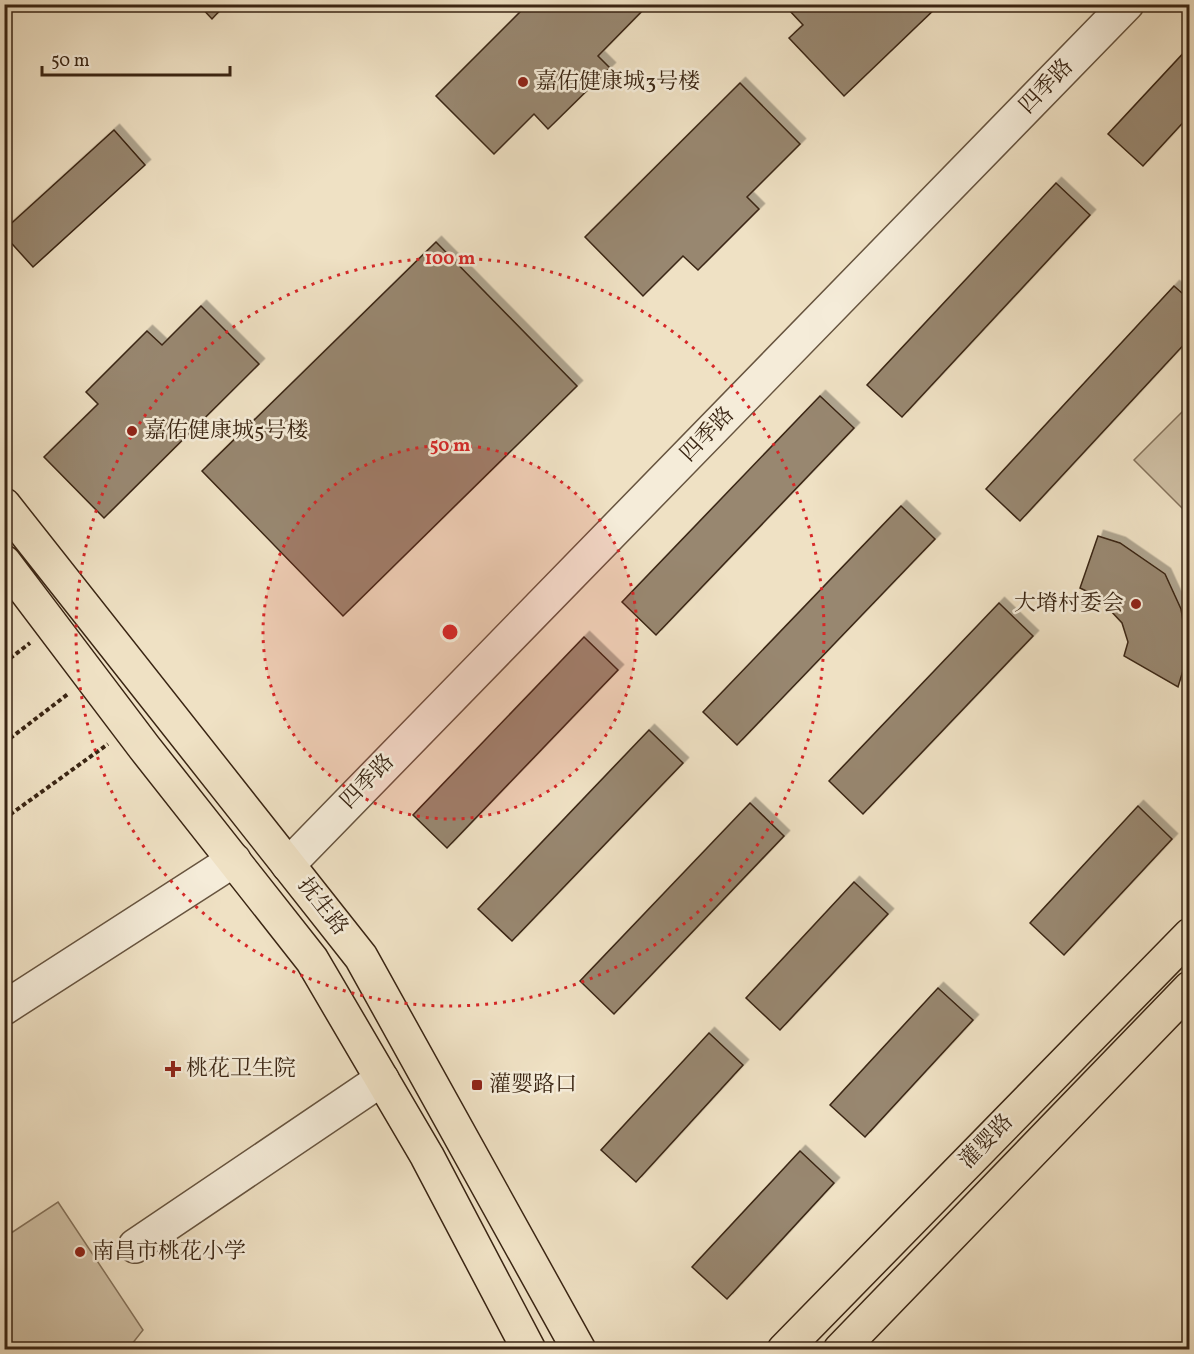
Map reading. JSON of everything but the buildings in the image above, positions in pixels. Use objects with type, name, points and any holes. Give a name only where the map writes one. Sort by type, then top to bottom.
[{"type":"main road","name":"抚生路","points":[[4,505],[361,957],[579,1350]]},
{"type":"main road","name":"抚生路","points":[[4,562],[130,728],[312,960],[427,1156],[529,1350]]},
{"type":"main road","name":"灌婴路","points":[[784,1350],[1190,935]]},
{"type":"main road","name":"灌婴路","points":[[840,1350],[1190,988]]},
{"type":"street","name":"四季路","points":[[288,865],[1127,4]]},
{"type":"street","points":[[4,985],[228,852]]},
{"type":"street","points":[[4,1008],[228,852]]},
{"type":"street","points":[[135,1246],[382,1079]]},
{"type":"path","points":[[4,743],[91,677]]},
{"type":"path","points":[[4,819],[130,728]]},
{"type":"shaded area","points":[[1189,405],[1189,501],[1182,508],[1134,460]]},
{"type":"shaded area","points":[[58,1202],[143,1330],[128,1349],[5,1349],[5,1237]]},
{"type":"place","name":"嘉佑健康城3号楼","points":[[523,82]]},
{"type":"place","name":"嘉佑健康城5号楼","points":[[132,431]]},
{"type":"place","name":"大塉村委会","points":[[1136,604]]},
{"type":"place","name":"桃花卫生院","points":[[173,1069]]},
{"type":"place","name":"灌婴路口","points":[[477,1085]]},
{"type":"place","name":"南昌市桃花小学","points":[[80,1252]]}]
